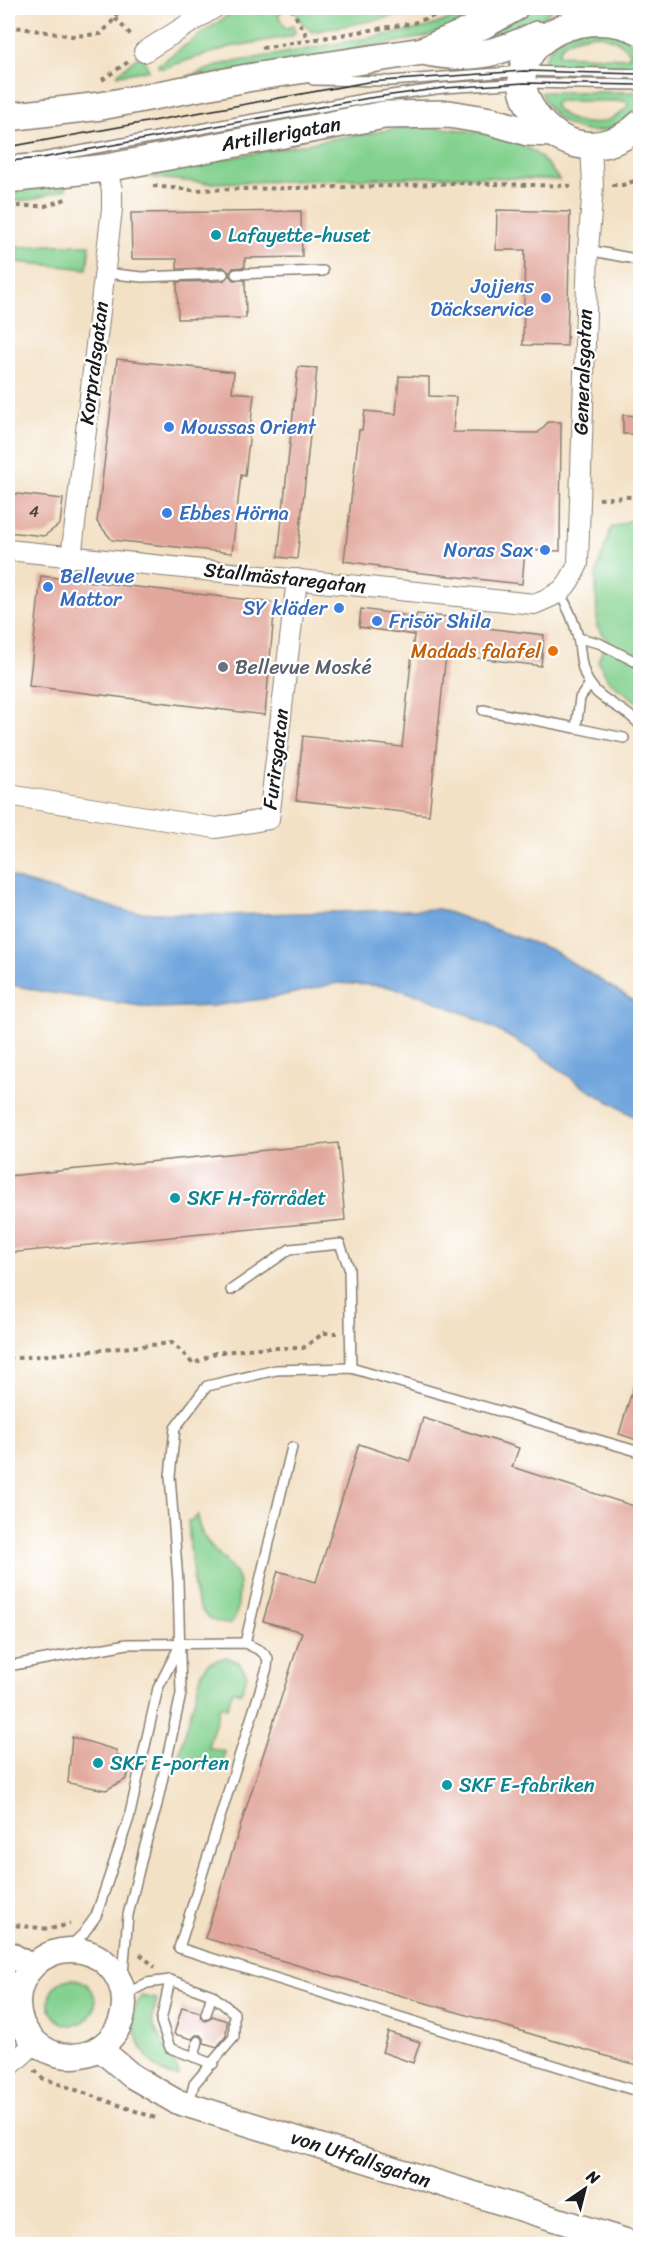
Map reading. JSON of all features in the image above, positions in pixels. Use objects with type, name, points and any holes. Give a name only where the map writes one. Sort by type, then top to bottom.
[{"type":"main road","points":[[8,117],[101,106],[247,78],[423,51],[483,25],[514,8]]},
{"type":"main road","points":[[524,77],[527,54],[537,35],[569,10],[596,9],[628,18]]},
{"type":"main road","points":[[423,51],[448,56],[495,53],[537,35]]},
{"type":"main road","name":"Artillerigatan","points":[[524,77],[533,112],[554,134],[571,142],[591,145],[612,142],[634,133]]},
{"type":"main road","name":"Artillerigatan","points":[[8,179],[109,179],[384,115],[449,114],[491,121],[528,132],[554,134]]},
{"type":"street","points":[[142,48],[214,8]]},
{"type":"street","name":"Generalsgatan","points":[[560,594],[578,564],[588,250],[593,186],[591,145]]},
{"type":"street","name":"Korpralsgatan","points":[[71,558],[112,209],[109,179]]},
{"type":"street","name":"Stallmästaregatan","points":[[8,550],[534,604],[560,594]]},
{"type":"street","name":"Furirsgatan","points":[[8,795],[216,828],[269,819],[297,579]]},
{"type":"street","points":[[66,1950],[82,1950],[97,1956],[110,1966],[123,1991],[122,2021],[112,2037],[99,2048],[85,2054],[70,2056],[55,2054],[30,2036],[21,2019],[18,2001],[22,1983],[32,1967],[44,1957],[66,1950]]},
{"type":"street","points":[[8,1953],[32,1967]]},
{"type":"street","points":[[8,2068],[36,2042]]},
{"type":"street","name":"von Utfallsgatan","points":[[99,2048],[110,2059],[140,2080],[175,2101],[635,2244]]},
{"type":"lane","points":[[247,78],[390,81],[640,74]]},
{"type":"lane","points":[[8,161],[42,158],[369,98],[524,77],[640,86]]},
{"type":"lane","points":[[588,250],[640,260]]},
{"type":"lane","points":[[236,274],[323,271]]},
{"type":"lane","points":[[105,273],[142,277],[223,274]]},
{"type":"lane","points":[[560,594],[570,610],[578,638],[582,667],[590,684],[605,699],[640,725]]},
{"type":"lane","points":[[578,638],[599,643],[640,664]]},
{"type":"lane","points":[[576,728],[580,698],[590,684]]},
{"type":"lane","points":[[483,710],[624,738]]},
{"type":"lane","points":[[231,1290],[290,1249],[340,1244],[349,1268],[351,1368]]},
{"type":"lane","points":[[189,2104],[194,2084],[234,2037],[234,2013],[212,1995],[170,1980],[147,1983],[123,1991],[128,1915],[156,1809],[181,1694],[178,1581],[170,1476],[175,1428],[207,1386],[276,1370],[351,1368],[640,1452]]},
{"type":"lane","points":[[245,1643],[292,1447]]},
{"type":"lane","points":[[8,1665],[127,1644],[245,1643],[261,1651],[268,1658],[267,1668],[178,1948],[640,2092]]},
{"type":"lane","points":[[66,1950],[83,1934],[96,1916],[129,1818],[158,1688],[180,1645]]},
{"type":"lane","points":[[170,1980],[161,2021],[170,2048],[213,2064]]},
{"type":"lane","points":[[206,2014],[212,1995]]},
{"type":"lane","points":[[194,2057],[198,2041]]},
{"type":"path","points":[[8,26],[72,36],[101,34],[115,18],[118,10],[116,8]]},
{"type":"path","points":[[291,8],[309,40]]},
{"type":"path","points":[[97,84],[142,48],[115,18]]},
{"type":"path","points":[[109,179],[192,190],[454,183],[562,186]]},
{"type":"path","points":[[623,185],[640,179]]},
{"type":"path","points":[[579,499],[640,496]]},
{"type":"path","points":[[8,1359],[172,1343],[193,1364],[215,1353],[257,1348],[303,1348],[324,1333],[350,1333]]},
{"type":"green space","points":[[238,8],[258,8],[263,14],[281,8],[283,11],[278,15],[286,29],[293,25],[295,33],[292,36],[230,47],[163,68],[158,67],[158,65]]},
{"type":"green space","points":[[293,8],[438,8],[312,32],[301,22]]},
{"type":"green space","points":[[474,8],[502,8],[425,37],[218,74],[187,77],[223,64],[425,28]]},
{"type":"green space","points":[[528,8],[553,8],[535,25],[493,45],[472,41],[508,22]]},
{"type":"green space","points":[[598,28],[623,37],[635,49],[640,66],[543,64],[554,43],[566,34],[581,29]],"holes":[[[595,34],[611,38],[631,54],[626,58],[558,55],[563,45],[572,39]]]},
{"type":"green space","points":[[141,55],[149,70],[118,75],[118,73]]},
{"type":"green space","points":[[541,92],[640,92],[639,101],[632,113],[620,123],[607,129],[594,131],[580,130],[568,125],[548,106]],"holes":[[[559,101],[624,101],[628,106],[611,119],[590,123],[570,119],[554,105]]]},
{"type":"green space","points":[[417,126],[478,132],[522,145],[538,155],[559,180],[460,176],[208,183],[144,177],[152,172],[343,137]]},
{"type":"green space","points":[[64,186],[67,189],[30,200],[8,201],[8,190]]},
{"type":"green space","points":[[90,245],[87,269],[8,261],[8,248]]},
{"type":"green space","points":[[640,516],[640,704],[608,680],[598,661],[607,639],[597,627],[596,574],[611,528]]},
{"type":"green space","points":[[198,1515],[203,1536],[230,1566],[239,1583],[237,1611],[230,1624],[209,1618],[198,1604],[195,1595],[188,1521]]},
{"type":"green space","points":[[226,1657],[239,1662],[247,1675],[241,1693],[233,1690],[227,1708],[220,1706],[208,1747],[225,1752],[220,1771],[178,1758],[202,1672],[209,1663]]},
{"type":"green space","points":[[72,1979],[88,1986],[95,2002],[88,2018],[72,2025],[56,2018],[49,2002],[56,1986]]},
{"type":"green space","points":[[141,1996],[157,1999],[152,2018],[153,2025],[178,2070],[179,2076],[161,2071],[141,2047],[133,2018],[134,2009]]},
{"type":"water","points":[[8,875],[130,912],[225,915],[439,909],[552,950],[640,1005],[640,1120],[581,1085],[533,1050],[473,1017],[422,996],[385,986],[337,983],[277,997],[212,1006],[155,1008],[45,992],[8,984]]},
{"type":"building","name":"Jojjens Däckservice","points":[[497,210],[570,212],[567,346],[523,345],[525,250],[496,250]]},
{"type":"building","name":"Lafayette-huset","points":[[301,211],[302,257],[245,258],[245,267],[233,268],[230,273],[223,267],[177,269],[177,259],[132,259],[131,213]]},
{"type":"building","points":[[229,275],[233,280],[245,280],[246,318],[178,319],[177,282],[223,281]]},
{"type":"building","points":[[117,359],[234,372],[232,392],[254,394],[245,476],[241,475],[232,553],[112,540],[97,522]]},
{"type":"building","points":[[298,367],[317,368],[297,559],[278,557]]},
{"type":"building","points":[[399,376],[429,377],[429,396],[456,397],[453,432],[538,433],[548,422],[561,422],[560,551],[525,550],[522,584],[378,568],[379,566],[344,561],[359,430],[362,430],[365,411],[396,414]]},
{"type":"building","points":[[623,415],[640,416],[640,434],[623,434]]},
{"type":"building","points":[[8,493],[63,499],[60,524],[44,536],[8,532]]},
{"type":"building","points":[[41,576],[275,603],[265,715],[29,686]]},
{"type":"building","points":[[361,609],[416,617],[417,614],[470,619],[470,626],[544,635],[541,666],[446,654],[429,815],[296,800],[303,736],[402,747],[414,635],[359,627]]},
{"type":"building","name":"SKF H-förrådet","points":[[338,1143],[345,1220],[8,1253],[8,1176]]},
{"type":"building","points":[[636,1378],[640,1378],[640,1441],[619,1434]]},
{"type":"building","name":"SKF E-fabriken","points":[[423,1418],[519,1448],[512,1467],[640,1508],[640,2066],[205,1938],[302,1632],[263,1621],[278,1571],[316,1582],[359,1444],[410,1461]]},
{"type":"building","name":"SKF E-porten","points":[[72,1737],[116,1750],[116,1753],[128,1765],[128,1775],[125,1780],[106,1790],[68,1783]]},
{"type":"building","points":[[182,2007],[200,2012],[201,2018],[205,2021],[212,2016],[227,2021],[226,2036],[217,2047],[204,2043],[200,2035],[192,2039],[174,2034]]},
{"type":"building","points":[[388,2032],[420,2042],[413,2063],[382,2052]]},
{"type":"tram line","points":[[8,147],[368,82],[524,71],[640,74]]},
{"type":"tram line","points":[[8,161],[42,158],[369,98],[444,88],[524,83],[640,85]]},
{"type":"place","name":"Lafayette-huset","points":[[216,235]]},
{"type":"place","name":"Jojjens Däckservice","points":[[546,298]]},
{"type":"place","name":"Moussas Orient","points":[[169,427]]},
{"type":"place","name":"Ebbes Hörna","points":[[167,513]]},
{"type":"place","name":"Noras Sax","points":[[545,550]]},
{"type":"place","name":"Bellevue Mattor","points":[[48,587]]},
{"type":"place","name":"SY kläder","points":[[339,608]]},
{"type":"place","name":"Frisör Shila","points":[[377,621]]},
{"type":"place","name":"Madads falafel","points":[[553,651]]},
{"type":"place","name":"Bellevue Moské","points":[[223,667]]},
{"type":"place","name":"SKF H-förrådet","points":[[175,1198]]},
{"type":"place","name":"SKF E-porten","points":[[98,1763]]},
{"type":"place","name":"SKF E-fabriken","points":[[447,1785]]}]
